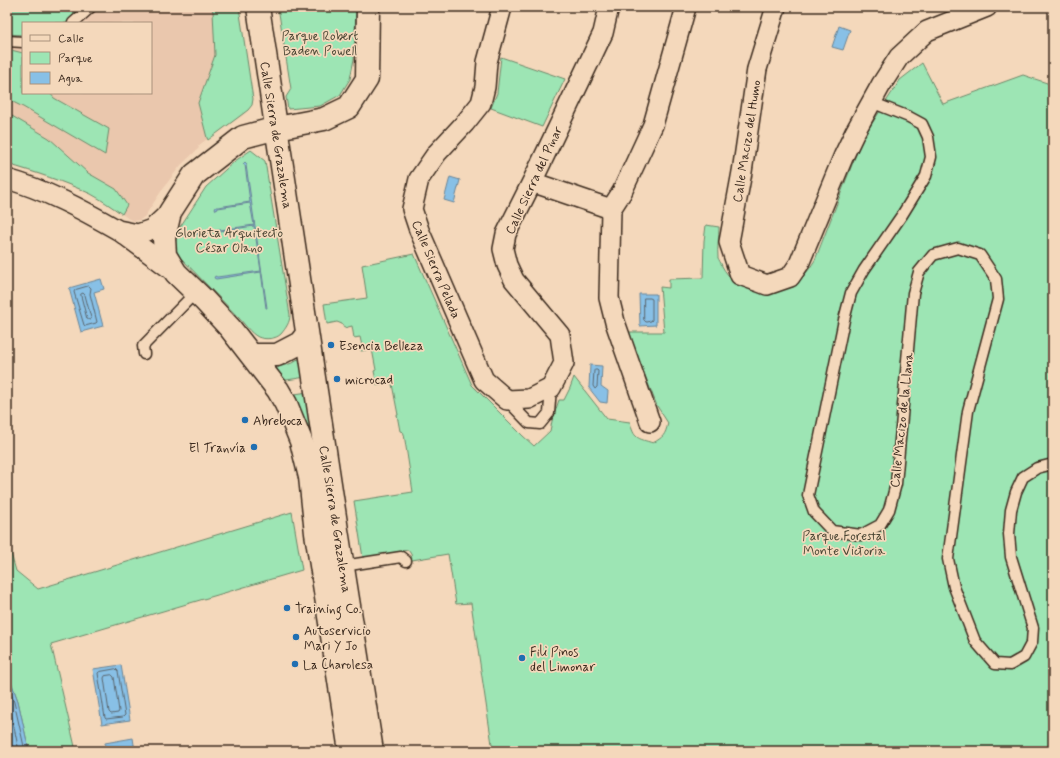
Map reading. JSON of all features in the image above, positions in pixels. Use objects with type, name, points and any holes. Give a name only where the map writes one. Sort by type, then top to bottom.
[{"type":"street","name":"Calle Sierra de Grazalema","points":[[258,7],[372,751]]},
{"type":"street","name":"Calle Sierra de Grazalema","points":[[350,751],[316,534],[310,477],[301,441],[286,404],[278,390],[230,328],[196,292],[176,274],[165,255],[164,238],[170,212],[194,175],[243,137],[277,128],[324,119],[349,107],[367,78],[368,7]]},
{"type":"street","name":"Calle Sierra Pelada","points":[[502,7],[487,62],[485,87],[481,103],[465,123],[437,153],[418,180],[412,209],[419,230],[484,380],[507,400]]},
{"type":"street","name":"Calle Sierra del Pinar","points":[[551,388],[564,363],[560,335],[514,280],[507,265],[503,249],[506,234],[603,33],[608,7]]},
{"type":"street","points":[[650,422],[614,322],[610,298],[610,209],[622,192],[653,125],[686,7]]},
{"type":"street","name":"Calle Macizo del Humo","points":[[776,7],[757,68],[742,172],[729,242],[740,275],[767,285],[790,277],[799,264],[844,154],[871,102]]},
{"type":"street","points":[[871,102],[899,57],[927,31],[987,7]]},
{"type":"street","points":[[7,179],[68,203],[118,230],[176,274]]},
{"type":"street","points":[[532,182],[610,209]]},
{"type":"street","points":[[118,230],[138,234],[152,230],[170,212]]},
{"type":"street","points":[[251,355],[277,355],[300,343],[307,334]]},
{"type":"street","points":[[507,400],[529,399],[551,388]]},
{"type":"lane","points":[[74,22],[91,7]]},
{"type":"lane","points":[[7,41],[22,42]]},
{"type":"lane","name":"Calle Macizo de la Llana","points":[[871,102],[909,117],[922,124],[928,137],[931,157],[926,176],[902,215],[864,270],[851,293],[844,320],[808,495],[814,512],[832,530],[861,534],[880,525],[890,510],[896,484],[913,294],[919,272],[933,255],[958,248],[980,255],[996,279],[998,299],[968,411],[948,558],[954,587],[975,641],[995,664],[1010,665],[1024,657],[1032,642],[1033,628],[1011,557],[1009,534],[1011,510],[1016,492],[1023,477],[1037,468],[1053,465]]},
{"type":"lane","points":[[144,354],[143,346],[196,292]]},
{"type":"lane","points":[[507,400],[529,423],[540,424],[549,413],[551,388]]},
{"type":"lane","points":[[343,566],[401,557],[406,561]]},
{"type":"shaded area","points":[[7,7],[239,7],[253,99],[252,105],[243,115],[198,146],[199,148],[181,165],[164,187],[145,216],[140,220],[134,221],[129,219],[91,194],[7,164]]},
{"type":"green space","points":[[7,7],[73,7],[75,9],[75,13],[67,22],[22,22],[22,35],[7,34]]},
{"type":"green space","points":[[212,7],[239,7],[253,99],[252,105],[248,110],[208,140],[198,103],[215,55]]},
{"type":"green space","name":"Parque Robert Baden Powell","points":[[278,7],[356,7],[354,59],[350,79],[340,95],[320,106],[288,109],[286,97],[291,89]]},
{"type":"green space","points":[[7,49],[22,53],[22,94],[51,94],[54,98],[109,129],[105,155],[23,107],[7,99]]},
{"type":"green space","points":[[501,57],[565,79],[542,127],[491,108],[497,93]]},
{"type":"green space","name":"Parque Forestal Monte Victoria","points":[[922,63],[943,104],[1023,75],[1050,84],[1053,90],[1053,751],[493,751],[471,603],[456,604],[448,554],[412,560],[411,554],[408,550],[363,558],[354,501],[413,492],[404,434],[400,431],[392,384],[389,382],[377,385],[372,349],[361,351],[360,346],[362,346],[360,337],[354,338],[352,326],[344,328],[342,324],[337,322],[327,324],[324,304],[367,298],[362,265],[414,254],[472,385],[534,446],[550,431],[559,400],[564,400],[574,377],[607,419],[630,422],[633,432],[637,437],[653,443],[663,436],[668,423],[657,406],[628,332],[664,332],[660,287],[669,288],[669,279],[703,278],[706,225],[719,227],[718,258],[727,274],[734,281],[750,290],[760,292],[779,291],[793,286],[807,272],[815,260],[862,139],[900,80]]},
{"type":"green space","points":[[7,113],[49,138],[88,173],[116,189],[127,205],[122,214],[91,194],[28,170],[7,164]]},
{"type":"green space","name":"Glorieta Arquitecto César Olano","points":[[251,150],[265,161],[290,315],[287,325],[281,334],[270,338],[261,338],[252,333],[180,257],[174,246],[180,227],[206,187],[235,161]]},
{"type":"green space","points":[[299,359],[302,361],[306,377],[280,381],[275,370]]},
{"type":"green space","points":[[308,392],[329,526],[288,395]]},
{"type":"green space","points":[[292,512],[302,570],[51,644],[76,751],[29,751],[18,701],[7,671],[7,540],[16,571],[38,589]]},
{"type":"water","points":[[839,26],[850,30],[843,50],[832,47]]},
{"type":"water","points":[[245,162],[247,164],[267,308],[261,272],[216,279],[214,278],[215,276],[217,277],[261,271],[254,226],[184,236],[185,234],[254,225],[250,203],[218,208],[217,210],[215,209],[216,207],[250,202],[245,165],[243,164]]},
{"type":"water","points":[[450,177],[460,180],[454,203],[444,200]]},
{"type":"water","points":[[101,279],[104,289],[94,292],[103,326],[81,332],[69,288]]},
{"type":"water","points":[[639,294],[656,294],[656,325],[640,326]]},
{"type":"water","points":[[590,365],[602,366],[601,386],[608,391],[607,403],[600,402],[589,388]]},
{"type":"water","points":[[121,665],[130,720],[102,724],[93,669]]},
{"type":"water","points":[[7,671],[18,701],[29,751],[7,751]]},
{"type":"water","points":[[133,738],[135,751],[106,751],[105,743]]},
{"type":"place","name":"Esencia Belleza","points":[[331,345]]},
{"type":"place","name":"microcad","points":[[337,379]]},
{"type":"place","name":"Abreboca","points":[[245,420]]},
{"type":"place","name":"El Tranvía","points":[[254,447]]},
{"type":"place","name":"Training Co.","points":[[287,608]]},
{"type":"place","name":"Autoservicio Mari Y Jo","points":[[296,637]]},
{"type":"place","name":"Fili Pinos del Limonar","points":[[522,658]]},
{"type":"place","name":"La Charolesa","points":[[295,664]]}]
